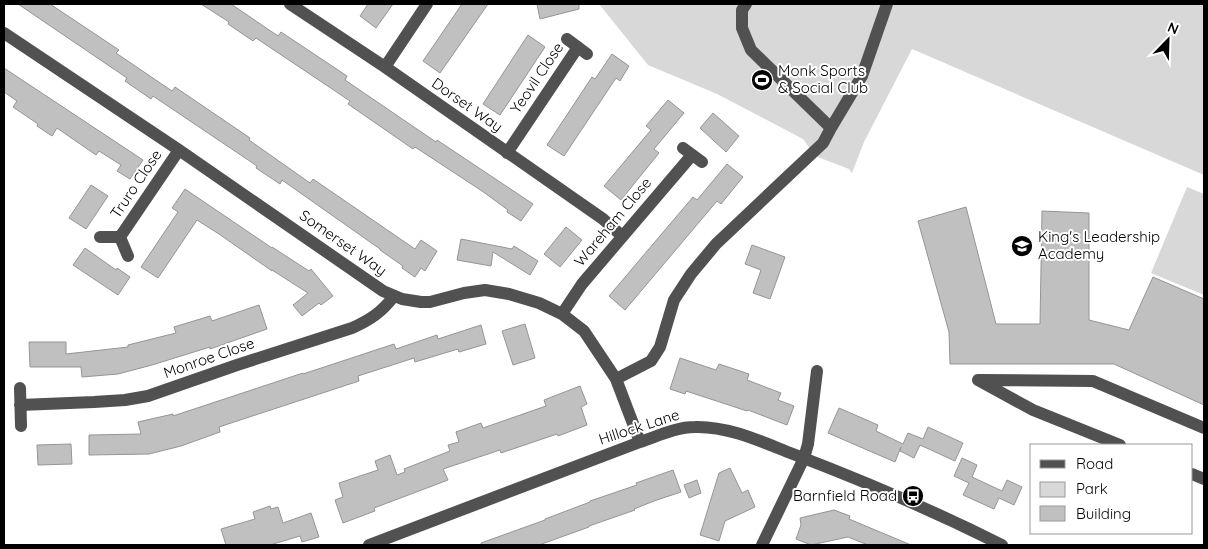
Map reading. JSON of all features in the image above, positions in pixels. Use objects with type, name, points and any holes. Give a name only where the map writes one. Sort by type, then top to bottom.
[{"type":"street","name":"Dorset Way","points":[[290,4],[385,67],[603,219],[622,236]]},
{"type":"street","points":[[385,67],[427,4]]},
{"type":"street","points":[[746,4],[742,10],[742,28],[751,50],[831,128]]},
{"type":"street","points":[[616,379],[651,361],[660,347],[674,300],[691,274],[716,244],[823,143],[862,76],[887,4]]},
{"type":"street","name":"Somerset Way","points":[[4,33],[179,150],[383,291],[402,299],[430,302],[464,293],[485,290],[509,294],[562,314],[584,331],[616,379],[640,442]]},
{"type":"street","name":"Yeovil Close","points":[[507,153],[577,47]]},
{"type":"street","name":"Truro Close","points":[[120,237],[179,150]]},
{"type":"street","name":"Wareham Close","points":[[562,314],[582,284],[692,155]]},
{"type":"street","name":"Truro Close","points":[[100,237],[120,237]]},
{"type":"street","name":"Truro Close","points":[[120,237],[128,256]]},
{"type":"street","name":"Monroe Close","points":[[20,405],[102,402],[148,396],[352,328],[376,316],[394,296]]},
{"type":"street","points":[[762,545],[804,458],[808,444],[816,371]]},
{"type":"street","points":[[1118,444],[1033,410],[978,380],[1094,381],[1204,428]]},
{"type":"street","points":[[20,388],[21,426]]},
{"type":"street","name":"Hillock Lane","points":[[369,545],[640,442],[677,429],[694,427],[730,432],[804,458],[856,479],[1002,545]]},
{"type":"green space","points":[[599,4],[1204,4],[1204,175],[912,49],[864,142],[852,173],[849,169],[815,156],[803,139],[717,94],[648,65]]},
{"type":"green space","points":[[1187,187],[1204,194],[1204,295],[1151,273]]},
{"type":"building","points":[[18,4],[50,4],[119,50],[116,53],[172,91],[175,87],[250,138],[249,140],[310,183],[313,179],[415,249],[421,240],[437,251],[425,271],[421,268],[415,277],[380,249],[282,180],[280,184],[256,168],[257,166],[153,96],[151,99],[125,81],[127,78]]},
{"type":"building","points":[[201,4],[231,4],[278,36],[281,32],[347,76],[345,80],[436,142],[437,140],[533,204],[521,221],[482,191],[415,147],[413,149],[348,104],[350,101],[256,38],[253,41],[228,24],[229,22]]},
{"type":"building","points":[[368,4],[393,4],[376,28],[360,16]]},
{"type":"building","points":[[462,4],[488,4],[440,73],[423,61]]},
{"type":"building","points":[[537,4],[579,4],[579,9],[540,19]]},
{"type":"building","points":[[528,35],[545,47],[500,115],[483,104]]},
{"type":"building","points":[[612,54],[629,66],[620,81],[616,78],[564,156],[547,145],[592,77],[595,79]]},
{"type":"building","points":[[4,68],[143,160],[130,179],[117,171],[121,165],[99,151],[96,155],[57,128],[52,136],[13,107],[17,101],[4,92]]},
{"type":"building","points":[[668,100],[684,113],[654,149],[659,153],[621,200],[604,186],[651,130],[646,126]]},
{"type":"building","points":[[713,113],[739,136],[726,152],[700,128]]},
{"type":"building","points":[[727,164],[743,177],[721,204],[717,201],[625,310],[609,296],[693,197],[697,200]]},
{"type":"building","points":[[91,185],[108,196],[86,229],[69,218]]},
{"type":"building","points":[[185,189],[272,248],[309,271],[311,269],[333,296],[321,305],[319,303],[302,316],[293,305],[308,293],[197,220],[158,278],[141,267],[178,212],[172,208]]},
{"type":"building","points":[[966,207],[996,324],[1040,324],[1042,211],[1089,213],[1089,320],[1129,330],[1153,277],[1204,299],[1204,405],[1114,364],[950,364],[949,332],[918,221]]},
{"type":"building","points":[[566,227],[582,240],[560,267],[544,254]]},
{"type":"building","points":[[461,239],[512,249],[514,246],[538,261],[530,275],[493,252],[491,266],[457,260]]},
{"type":"building","points":[[752,245],[785,257],[770,299],[753,293],[761,270],[745,264]]},
{"type":"building","points":[[85,248],[116,270],[117,268],[130,277],[118,295],[73,265]]},
{"type":"building","points":[[259,305],[267,329],[210,349],[210,347],[152,365],[118,374],[82,377],[81,367],[30,367],[29,342],[66,342],[66,354],[128,347],[128,345],[176,333],[174,327],[210,316],[212,321]]},
{"type":"building","points":[[525,324],[535,358],[513,365],[502,331]]},
{"type":"building","points":[[481,325],[486,344],[459,352],[458,349],[415,362],[414,358],[358,376],[359,381],[219,427],[220,432],[181,446],[149,454],[89,455],[89,435],[141,434],[138,422],[173,414],[173,416],[394,344],[396,349],[437,335],[438,339]]},
{"type":"building","points":[[680,358],[716,370],[719,364],[749,374],[747,380],[781,393],[778,400],[794,406],[787,425],[748,410],[686,391],[685,394],[670,389]]},
{"type":"building","points":[[580,386],[587,404],[581,407],[587,425],[558,436],[557,434],[501,453],[500,450],[443,469],[448,480],[374,508],[375,511],[343,523],[335,500],[343,497],[339,483],[378,470],[375,461],[390,455],[397,475],[405,472],[404,469],[450,451],[448,445],[459,442],[456,432],[481,423],[483,428],[546,406],[544,400]]},
{"type":"building","points":[[839,408],[878,425],[876,431],[903,444],[908,433],[923,439],[928,427],[963,443],[955,461],[920,445],[914,458],[900,451],[901,447],[895,462],[828,433]]},
{"type":"building","points":[[71,444],[72,464],[38,465],[37,445]]},
{"type":"building","points":[[962,458],[977,465],[972,477],[1002,491],[1007,480],[1022,487],[1014,505],[999,498],[994,509],[963,495],[969,483],[954,476]]},
{"type":"building","points":[[730,468],[742,493],[748,490],[755,507],[725,521],[719,541],[700,535],[719,473]]},
{"type":"building","points":[[673,470],[681,492],[635,510],[539,545],[481,545],[481,543]]},
{"type":"building","points":[[697,480],[701,493],[689,498],[684,485]]},
{"type":"building","points":[[270,506],[271,509],[278,507],[283,523],[311,513],[319,537],[302,542],[300,536],[270,545],[226,545],[221,529],[255,519],[253,512]]},
{"type":"building","points":[[834,510],[850,516],[849,519],[911,545],[868,545],[848,537],[811,545],[796,539],[801,525],[800,518]]},
{"type":"place","name":"Monk Sports & Social Club","points":[[762,80]]},
{"type":"place","name":"King's Leadership Academy","points":[[1022,246]]},
{"type":"place","name":"Barnfield Road","points":[[913,496]]}]
